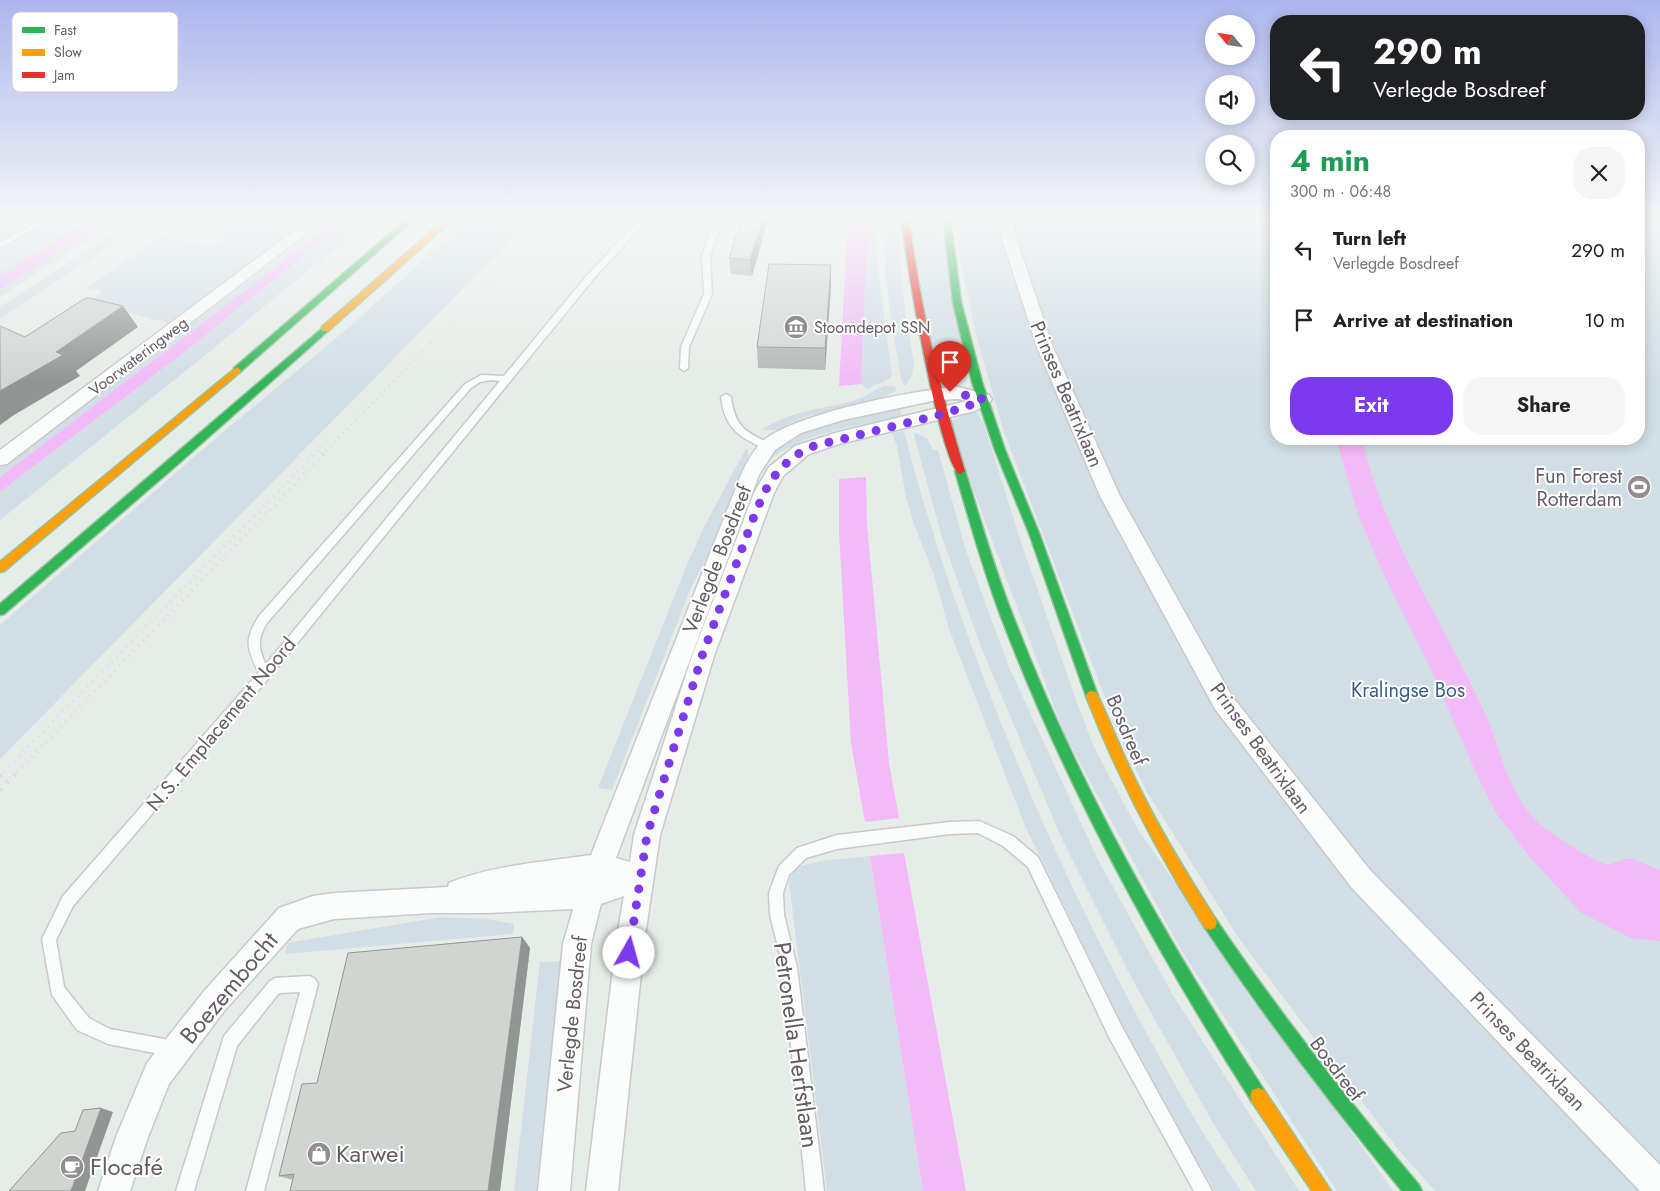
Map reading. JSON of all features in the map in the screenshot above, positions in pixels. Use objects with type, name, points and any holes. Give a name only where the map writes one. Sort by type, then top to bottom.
[{"type":"highway","points":[[0,568],[180,419],[350,272]]},
{"type":"highway","points":[[0,611],[173,463],[390,272]]},
{"type":"highway","points":[[911,272],[918,313],[943,414],[995,582],[1050,718],[1139,900],[1179,970],[1276,1123],[1322,1191]]},
{"type":"highway","name":"Bosdreef","points":[[954,272],[962,328],[1005,464],[1033,531],[1098,715],[1126,778],[1164,848],[1200,907],[1292,1041],[1354,1122],[1413,1191]]},
{"type":"street","name":"Voorwateringweg","points":[[0,459],[248,272]]},
{"type":"street","name":"Prinses Beatrixlaan","points":[[1020,272],[1045,346],[1110,496],[1223,702],[1361,879],[1660,1188]]},
{"type":"street","name":"Verlegde Bosdreef","points":[[554,1191],[577,944],[590,895],[598,867],[757,461],[768,446],[783,435],[815,421],[938,394],[958,393],[983,399]]},
{"type":"street","name":"Verlegde Bosdreef","points":[[602,1191],[631,936],[647,835],[702,656],[756,511],[770,481],[792,457],[814,446],[943,414],[983,399]]},
{"type":"street","name":"Boezembocht","points":[[432,900],[492,884],[598,867],[640,877]]},
{"type":"street","name":"Boezembocht","points":[[114,1191],[132,1137],[158,1074],[215,1000],[289,918],[313,910],[334,906],[432,900],[486,900],[590,895],[640,877]]},
{"type":"lane","name":"N.S. Emplacement Noord","points":[[177,1049],[108,1036],[83,1024],[57,990],[50,939],[68,902],[269,669],[595,272]]},
{"type":"lane","points":[[684,368],[685,347],[708,294],[707,272]]},
{"type":"lane","points":[[269,669],[261,666],[252,649],[253,638],[263,619],[468,386],[476,380],[487,376],[506,379]]},
{"type":"lane","points":[[726,397],[728,414],[735,428],[750,438],[768,446]]},
{"type":"lane","name":"Petronella Herfstlaan","points":[[815,1191],[790,967],[777,915],[776,893],[784,871],[802,853],[837,842],[950,828],[979,827],[1008,841],[1033,862],[1116,1033],[1203,1191]]},
{"type":"lane","points":[[185,1191],[230,1042],[275,986],[310,984],[255,1191]]},
{"type":"green space","points":[[28,272],[40,272],[0,297],[0,289]]},
{"type":"green space","points":[[55,272],[72,272],[0,319],[0,307]]},
{"type":"green space","points":[[109,272],[242,272],[197,307],[168,323],[86,302],[101,293],[101,290],[85,288]]},
{"type":"green space","points":[[260,272],[270,272],[0,477],[0,465]]},
{"type":"green space","points":[[284,272],[307,272],[0,520],[0,492],[195,344]]},
{"type":"green space","points":[[410,272],[479,272],[0,759],[0,625],[222,433],[347,329]]},
{"type":"green space","points":[[866,272],[878,272],[892,376],[868,389],[861,384]]},
{"type":"green space","points":[[885,272],[902,272],[905,311],[914,363],[912,375],[905,386],[901,378]]},
{"type":"green space","points":[[918,272],[948,272],[967,377],[966,381],[961,385],[941,390]]},
{"type":"green space","name":"Kralingse Bos","points":[[962,272],[1270,272],[1270,445],[1645,445],[1645,272],[1660,272],[1660,1191],[1435,1191],[1397,1148],[1240,940],[1147,792],[1120,737],[1004,432],[976,335]]},
{"type":"green space","points":[[884,386],[895,387],[896,391],[864,404],[807,416],[796,420],[780,430],[762,430],[772,423],[794,414],[856,400]]},
{"type":"green space","points":[[899,406],[902,417],[834,431],[802,441],[772,458],[767,456],[780,444],[811,427],[846,417]]},
{"type":"green space","points":[[976,412],[983,422],[1021,542],[1094,747],[1138,830],[1393,1191],[1337,1191],[1181,950],[1064,733],[948,422],[967,413]]},
{"type":"green space","points":[[904,431],[930,523],[960,614],[1026,784],[1075,892],[1128,998],[1198,1125],[1241,1191],[1215,1191],[1188,1146],[1129,1038],[1025,826],[949,629],[934,575],[914,524],[906,497],[897,446],[892,433]]},
{"type":"green space","points":[[913,432],[927,438],[933,450],[938,450],[966,551],[1009,667],[1098,860],[1174,997],[1299,1191],[1256,1191],[1213,1123],[1131,977],[1061,837],[979,642],[941,534]]},
{"type":"green space","points":[[748,449],[748,459],[741,471],[708,555],[690,590],[612,790],[598,788],[686,567],[704,527],[745,450]]},
{"type":"green space","points":[[870,856],[923,1191],[827,1191],[789,881],[796,867],[821,861]]},
{"type":"green space","points":[[441,917],[486,919],[514,924],[513,934],[285,954],[288,943]]},
{"type":"green space","points":[[565,961],[547,1191],[514,1191],[540,962]]},
{"type":"shaded area","points":[[6,272],[28,272],[0,289],[0,275]]},
{"type":"shaded area","points":[[270,272],[284,272],[195,344],[0,492],[0,477]]},
{"type":"shaded area","points":[[845,272],[866,272],[861,384],[839,386]]},
{"type":"shaded area","points":[[1338,445],[1364,445],[1372,476],[1385,511],[1416,578],[1484,711],[1506,772],[1520,800],[1541,825],[1563,841],[1600,862],[1609,864],[1632,859],[1660,870],[1660,941],[1631,938],[1580,912],[1528,855],[1496,813],[1475,771],[1433,673],[1386,579],[1360,520]]},
{"type":"shaded area","points":[[866,477],[867,525],[889,763],[899,818],[865,822],[851,743],[839,532],[839,479]]},
{"type":"shaded area","points":[[904,853],[966,1191],[923,1191],[870,856]]},
{"type":"building","name":"Stoomdepot SSN","points":[[768,272],[831,272],[825,348],[757,347]]},
{"type":"building","points":[[89,298],[123,306],[56,352],[63,355],[0,391],[0,326],[25,337],[84,299]]},
{"type":"building","points":[[522,937],[488,1191],[290,1191],[294,1174],[279,1176],[302,1084],[317,1083],[348,953]]},
{"type":"building","points":[[101,1108],[71,1191],[9,1191],[61,1133],[75,1131],[83,1110]]},
{"type":"railway","points":[[322,455],[499,272]]},
{"type":"railway","points":[[315,454],[327,442]]},
{"type":"railway","points":[[4,772],[315,454]]},
{"type":"railway","points":[[17,772],[324,454]]},
{"type":"railway","points":[[0,790],[18,771]]},
{"type":"railway","points":[[0,776],[4,772]]},
{"type":"traffic: fast","points":[[237,370],[350,272]]},
{"type":"traffic: fast","points":[[953,272],[957,302],[977,382],[1000,450],[1034,533],[1092,696]]},
{"type":"traffic: fast","points":[[0,611],[173,463],[325,329]]},
{"type":"traffic: fast","points":[[960,471],[1002,604],[1061,746],[1090,806],[1153,925],[1258,1096]]},
{"type":"traffic: fast","points":[[1210,923],[1308,1060],[1413,1191]]},
{"type":"traffic: slow","points":[[325,329],[390,272]]},
{"type":"traffic: slow","points":[[0,568],[237,370]]},
{"type":"traffic: slow","points":[[1092,696],[1117,756],[1145,813],[1176,869],[1210,923]]},
{"type":"traffic: slow","points":[[1258,1096],[1322,1191]]},
{"type":"traffic: jam","points":[[912,272],[933,377],[960,471]]},
{"type":"place","name":"Stoomdepot SSN","points":[[796,327]]},
{"type":"place","name":"Fun Forest Rotterdam","points":[[1639,487]]},
{"type":"place","name":"Karwei","points":[[319,1154]]},
{"type":"place","name":"Flocafé","points":[[72,1167]]},
{"type":"route","points":[[629,953],[647,835],[702,656],[756,511],[770,481],[776,472],[802,450],[835,439],[943,414],[983,399],[950,392]]}]
